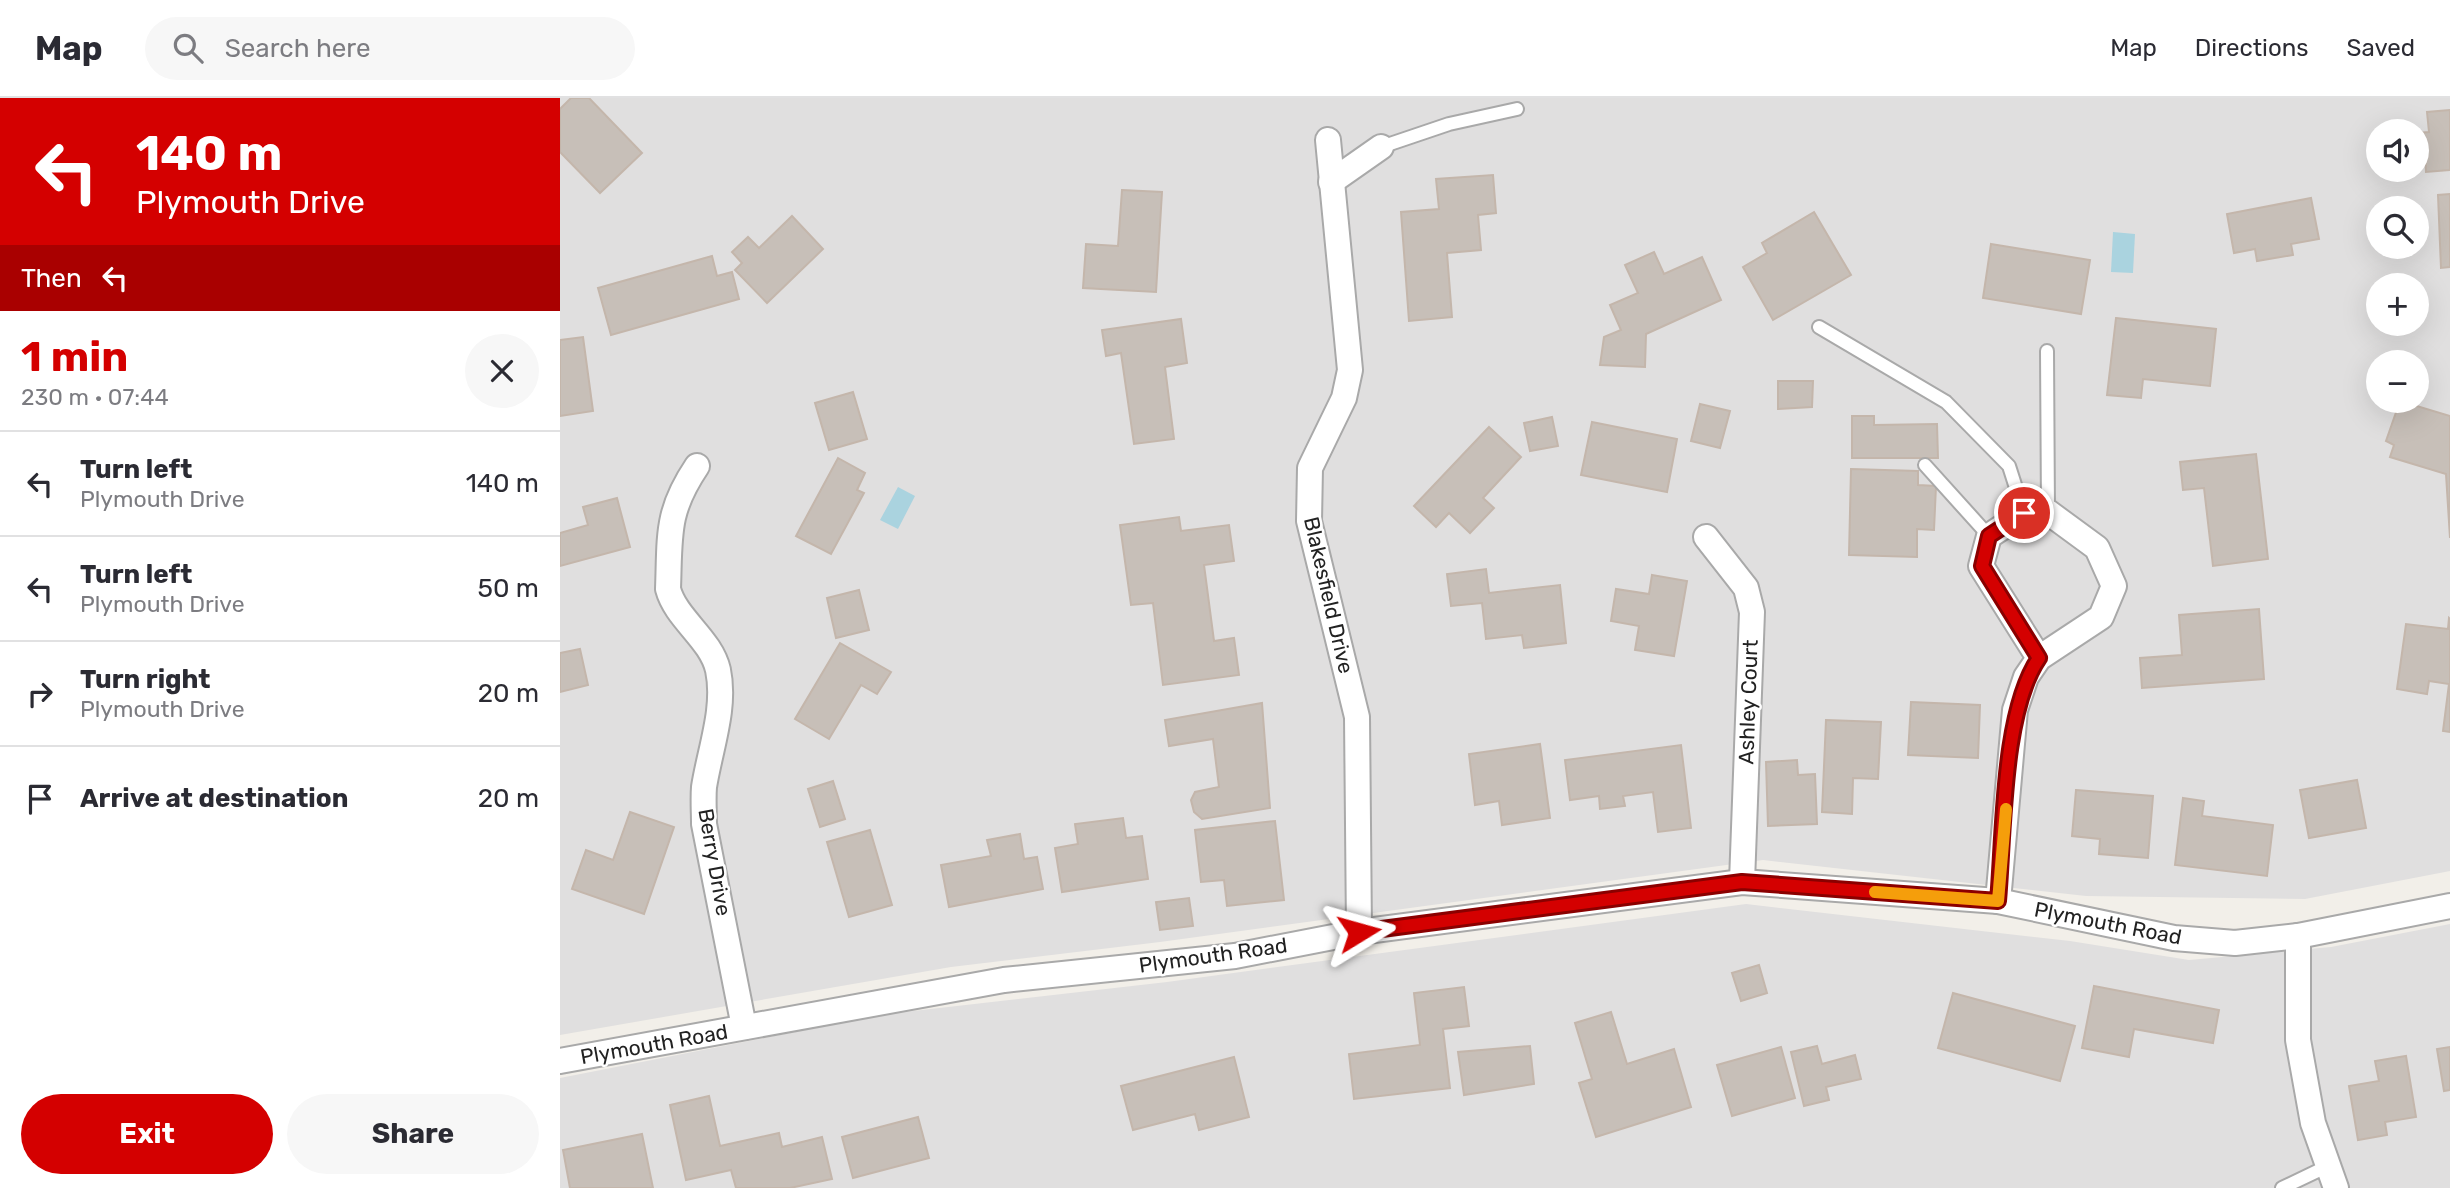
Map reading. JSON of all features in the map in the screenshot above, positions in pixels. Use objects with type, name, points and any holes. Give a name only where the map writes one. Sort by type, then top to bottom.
[{"type":"street","name":"Blakesfield Drive","points":[[1328,140],[1350,370],[1344,398],[1310,468],[1308,521],[1357,717],[1359,932]]},
{"type":"street","points":[[1331,182],[1381,147]]},
{"type":"street","name":"Berry Drive","points":[[696,466],[678,493],[672,511],[668,589],[671,601],[713,656],[718,668],[721,698],[704,790],[705,824],[744,1027]]},
{"type":"street","points":[[1998,901],[2015,710],[2026,677],[2039,658],[2101,617],[2114,586],[2097,548],[2036,512],[1989,536],[1982,566],[2039,658]]},
{"type":"street","name":"Ashley Court","points":[[1706,537],[1746,588],[1752,612],[1742,882]]},
{"type":"street","name":"Plymouth Road","points":[[560,1061],[1003,980],[1235,956],[1359,932],[1742,882],[1998,901],[2174,938],[2235,943],[2298,936],[2450,906]]},
{"type":"street","points":[[2298,936],[2298,1040],[2313,1123],[2332,1177]]},
{"type":"lane","points":[[1381,147],[1423,131],[1517,108]]},
{"type":"lane","points":[[1819,327],[1947,402],[2009,466],[2036,512]]},
{"type":"lane","points":[[2036,512],[2047,351]]},
{"type":"lane","points":[[1925,465],[1989,536]]},
{"type":"lane","points":[[2283,1188],[2332,1177]]},
{"type":"shaded area","points":[[560,98],[2450,98],[2450,871],[2305,899],[2086,896],[1763,860],[1160,942],[951,967],[560,1035]]},
{"type":"shaded area","points":[[1746,904],[2070,941],[2189,960],[2331,947],[2450,924],[2450,1188],[560,1188],[560,1078],[887,1014],[1167,982]]},
{"type":"water","points":[[2113,232],[2135,234],[2133,273],[2111,272]]},
{"type":"water","points":[[898,487],[915,496],[898,529],[880,520]]},
{"type":"building","points":[[571,98],[589,98],[642,153],[600,193],[560,152],[560,109]]},
{"type":"building","points":[[2450,110],[2450,170],[2429,172],[2427,112]]},
{"type":"building","points":[[1493,175],[1496,213],[1478,215],[1481,250],[1447,253],[1452,317],[1409,321],[1401,212],[1439,209],[1436,179]]},
{"type":"building","points":[[1122,190],[1162,192],[1156,292],[1083,288],[1086,244],[1118,246]]},
{"type":"building","points":[[2450,194],[2450,267],[2441,268],[2438,195]]},
{"type":"building","points":[[2311,198],[2319,239],[2291,244],[2293,255],[2257,261],[2255,249],[2234,253],[2227,214]]},
{"type":"building","points":[[1814,212],[1851,275],[1773,320],[1743,267],[1767,253],[1762,243]]},
{"type":"building","points":[[792,216],[823,249],[767,303],[735,270],[742,263],[732,252],[748,237],[759,248]]},
{"type":"building","points":[[1991,244],[2090,260],[2081,314],[1983,298]]},
{"type":"building","points":[[1654,252],[1664,274],[1702,257],[1721,300],[1646,334],[1645,367],[1600,365],[1604,337],[1621,330],[1610,305],[1638,293],[1625,265]]},
{"type":"building","points":[[712,256],[717,276],[732,272],[739,299],[611,335],[598,288]]},
{"type":"building","points":[[2116,318],[2216,329],[2210,386],[2143,379],[2141,398],[2107,395]]},
{"type":"building","points":[[1181,319],[1187,363],[1165,367],[1174,439],[1134,444],[1121,353],[1106,356],[1102,330]]},
{"type":"building","points":[[583,337],[593,411],[560,416],[560,340]]},
{"type":"building","points":[[1778,381],[1813,381],[1812,407],[1778,409]]},
{"type":"building","points":[[853,392],[867,439],[829,450],[815,403]]},
{"type":"building","points":[[1700,404],[1730,411],[1720,448],[1691,441]]},
{"type":"building","points":[[2429,410],[2450,416],[2450,538],[2446,474],[2390,457],[2394,445],[2386,441],[2396,413],[2429,413]]},
{"type":"building","points":[[1852,416],[1874,416],[1874,425],[1937,424],[1938,458],[1852,458]]},
{"type":"building","points":[[1552,417],[1558,446],[1530,451],[1524,423]]},
{"type":"building","points":[[1592,422],[1677,439],[1667,492],[1581,475]]},
{"type":"building","points":[[1489,427],[1521,457],[1483,498],[1494,508],[1470,533],[1449,513],[1436,527],[1414,506]]},
{"type":"building","points":[[2256,454],[2268,559],[2213,566],[2204,488],[2183,490],[2180,462]]},
{"type":"building","points":[[838,458],[865,473],[857,490],[864,493],[831,554],[796,536]]},
{"type":"building","points":[[1851,469],[1918,471],[1918,485],[1936,486],[1934,530],[1917,529],[1917,557],[1849,555]]},
{"type":"building","points":[[617,498],[630,547],[560,566],[560,533],[588,525],[583,507]]},
{"type":"building","points":[[1179,517],[1181,531],[1229,525],[1234,561],[1204,565],[1214,641],[1234,638],[1239,675],[1163,685],[1153,603],[1131,605],[1120,525]]},
{"type":"building","points":[[1486,569],[1489,593],[1560,585],[1566,643],[1524,648],[1522,635],[1486,639],[1482,603],[1451,606],[1447,574]]},
{"type":"building","points":[[1652,575],[1687,581],[1674,656],[1635,650],[1639,626],[1611,621],[1616,589],[1649,594]]},
{"type":"building","points":[[859,590],[869,630],[836,638],[827,598]]},
{"type":"building","points":[[2259,609],[2264,679],[2142,688],[2140,658],[2182,655],[2179,615]]},
{"type":"building","points":[[2449,618],[2450,732],[2443,731],[2449,684],[2429,681],[2427,694],[2397,689],[2406,624],[2448,629]]},
{"type":"building","points":[[840,643],[891,672],[877,694],[861,685],[829,739],[795,719]]},
{"type":"building","points":[[580,649],[588,685],[560,692],[560,653]]},
{"type":"building","points":[[1911,702],[1980,705],[1978,758],[1908,755]]},
{"type":"building","points":[[1262,703],[1270,808],[1202,819],[1194,812],[1191,800],[1195,792],[1219,787],[1213,739],[1169,746],[1165,720]]},
{"type":"building","points":[[1826,720],[1881,722],[1878,779],[1853,778],[1852,814],[1822,812]]},
{"type":"building","points":[[1540,744],[1550,818],[1502,825],[1499,801],[1475,805],[1469,754]]},
{"type":"building","points":[[1681,745],[1691,828],[1658,832],[1653,792],[1623,796],[1625,806],[1600,809],[1599,796],[1570,800],[1565,760]]},
{"type":"building","points":[[1797,760],[1798,775],[1815,774],[1817,824],[1768,826],[1766,762]]},
{"type":"building","points":[[2357,780],[2366,828],[2309,838],[2300,790]]},
{"type":"building","points":[[833,781],[845,819],[820,827],[808,789]]},
{"type":"building","points":[[2076,790],[2153,796],[2148,858],[2099,854],[2100,839],[2072,836]]},
{"type":"building","points":[[2183,798],[2204,801],[2202,816],[2273,825],[2267,876],[2175,865]]},
{"type":"building","points":[[630,812],[674,827],[644,914],[572,889],[586,850],[613,860]]},
{"type":"building","points":[[1123,818],[1126,838],[1142,836],[1148,879],[1062,892],[1055,848],[1078,844],[1075,824]]},
{"type":"building","points":[[1275,821],[1284,900],[1227,906],[1224,880],[1201,882],[1195,830]]},
{"type":"building","points":[[870,830],[892,905],[849,917],[827,842]]},
{"type":"building","points":[[1020,834],[1024,859],[1037,857],[1043,889],[949,907],[941,865],[991,856],[987,840]]},
{"type":"building","points":[[1189,898],[1193,926],[1160,930],[1156,902]]},
{"type":"building","points":[[1759,965],[1767,993],[1741,1001],[1732,973]]},
{"type":"building","points":[[2094,986],[2219,1010],[2213,1043],[2134,1029],[2129,1057],[2082,1048]]},
{"type":"building","points":[[1464,987],[1469,1026],[1443,1029],[1450,1088],[1354,1099],[1349,1054],[1420,1045],[1414,993]]},
{"type":"building","points":[[1953,993],[2075,1026],[2060,1081],[1938,1048]]},
{"type":"building","points":[[1611,1012],[1627,1064],[1674,1049],[1691,1107],[1596,1137],[1579,1083],[1592,1079],[1575,1023]]},
{"type":"building","points":[[1530,1046],[1534,1084],[1464,1095],[1458,1052]]},
{"type":"building","points":[[1817,1046],[1822,1064],[1855,1055],[1861,1079],[1826,1087],[1829,1100],[1804,1106],[1791,1052]]},
{"type":"building","points":[[1781,1047],[1795,1098],[1732,1116],[1717,1065]]},
{"type":"building","points":[[2450,1047],[2450,1090],[2444,1091],[2437,1049]]},
{"type":"building","points":[[2406,1056],[2416,1117],[2385,1122],[2387,1135],[2358,1140],[2349,1086],[2379,1081],[2375,1061]]},
{"type":"building","points":[[1234,1057],[1249,1117],[1199,1130],[1195,1114],[1133,1130],[1121,1086]]},
{"type":"building","points":[[709,1096],[720,1146],[779,1133],[782,1147],[822,1137],[832,1179],[790,1188],[736,1188],[731,1170],[686,1180],[670,1105]]},
{"type":"building","points":[[918,1117],[929,1158],[853,1178],[842,1137]]},
{"type":"building","points":[[642,1134],[653,1188],[570,1188],[563,1150]]},
{"type":"slow traffic","points":[[1875,892],[1998,901],[2006,809]]},
{"type":"route","points":[[1359,932],[1742,882],[1998,901],[2015,710],[2026,677],[2039,658],[1982,566],[1989,536],[2024,513]]}]
